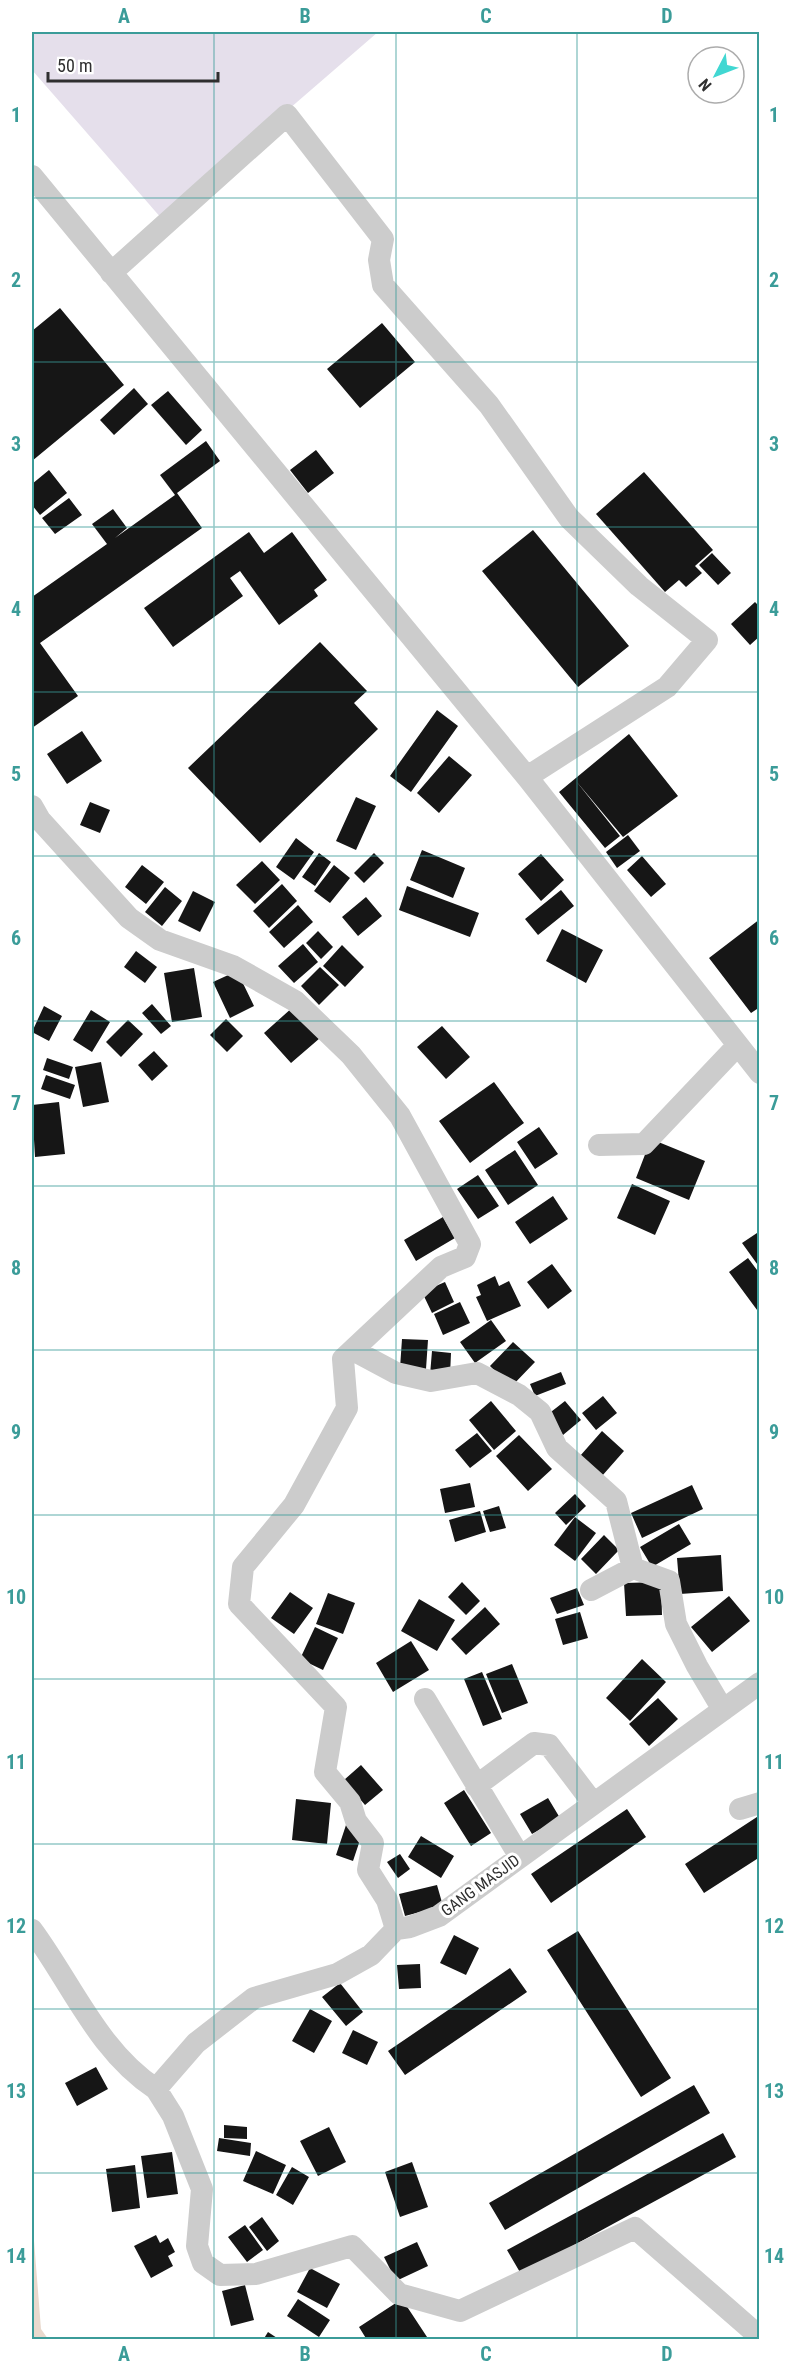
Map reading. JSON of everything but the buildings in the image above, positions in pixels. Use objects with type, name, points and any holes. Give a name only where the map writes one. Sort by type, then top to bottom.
[{"type":"street","points":[[111,273],[287,116],[383,239],[378,261],[383,285],[489,405],[568,518],[639,586],[707,640],[667,687],[527,777]]},
{"type":"street","points":[[32,176],[527,777],[759,1073]]},
{"type":"street","points":[[32,807],[40,820],[129,918],[160,940],[233,966],[296,1001],[351,1055],[400,1116],[470,1244],[465,1257],[441,1267],[343,1359],[347,1408],[294,1505],[243,1567],[239,1604],[336,1707],[325,1772],[350,1802],[356,1821],[373,1843],[368,1870],[387,1900],[396,1929],[371,1955],[337,1974],[254,1998],[196,2043],[156,2089]]},
{"type":"street","points":[[599,1145],[644,1144],[738,1045]]},
{"type":"street","points":[[353,1350],[396,1373],[431,1381],[477,1373],[519,1395],[540,1412],[557,1448],[616,1501],[633,1568]]},
{"type":"street","points":[[591,1590],[633,1568],[669,1581],[676,1624],[723,1710]]},
{"type":"street","name":"GANG MASJID","points":[[396,1929],[410,1927],[439,1916],[759,1683]]},
{"type":"street","points":[[425,1699],[520,1857]]},
{"type":"street","points":[[476,1786],[534,1743],[549,1745],[593,1803]]},
{"type":"street","points":[[32,1930],[112,2052],[136,2076],[156,2089],[174,2116],[202,2189],[197,2246],[203,2263],[220,2275],[256,2274],[352,2246],[399,2294],[460,2311],[635,2228],[759,2337]]},
{"type":"shaded area","points":[[32,32],[378,32],[162,219],[32,70]]},
{"type":"shaded area","points":[[32,2215],[41,2329],[48,2339],[32,2339]]}]
